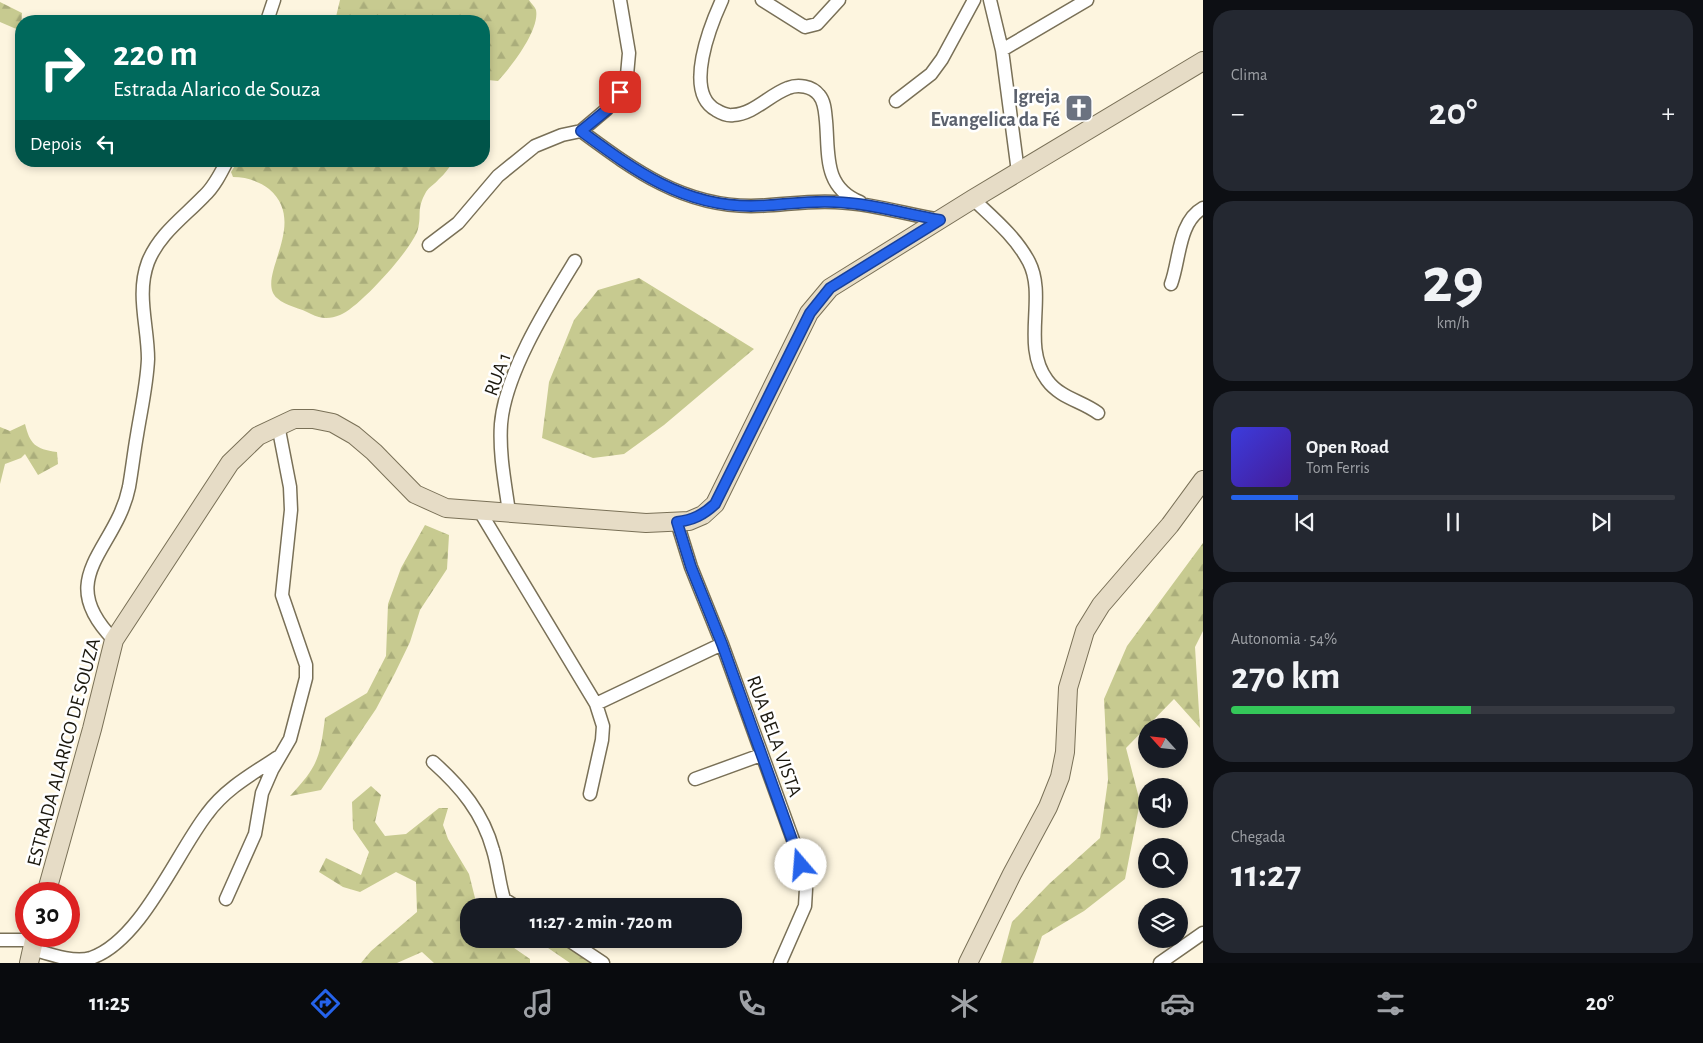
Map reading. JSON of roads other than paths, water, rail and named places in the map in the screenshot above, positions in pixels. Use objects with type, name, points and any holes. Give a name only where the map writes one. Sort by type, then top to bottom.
[{"type":"main road","name":"ESTRADA ALARICO DE SOUZA","points":[[49,882],[92,729],[114,640],[230,464],[258,436],[294,419],[313,419],[333,423],[354,435],[374,452],[415,494],[446,508],[606,521],[688,521],[703,515],[715,504],[810,313],[830,288],[1203,60]]},
{"type":"main road","points":[[968,963],[1012,874],[1044,816],[1060,777],[1065,752],[1068,688],[1085,631],[1101,605],[1170,525],[1203,480]]},
{"type":"street","points":[[269,15],[274,0]]},
{"type":"street","points":[[429,245],[458,223],[498,176],[535,146],[562,135],[581,131],[608,109],[620,92],[627,75],[629,53],[620,0]]},
{"type":"street","points":[[722,0],[708,32],[702,60],[701,78],[706,100],[712,108],[732,116],[742,114],[788,88],[800,86],[814,90],[823,100],[831,174],[839,190],[849,198],[876,208]]},
{"type":"street","points":[[762,0],[805,27],[817,24],[839,0]]},
{"type":"street","points":[[896,101],[930,74],[942,59],[974,0]]},
{"type":"street","points":[[990,0],[1002,50],[1018,172]]},
{"type":"street","points":[[1002,50],[1087,0]]},
{"type":"street","points":[[581,131],[648,179],[690,197],[716,203],[750,206],[835,202],[940,220]]},
{"type":"street","points":[[114,640],[92,614],[87,598],[86,585],[94,561],[119,515],[129,488],[148,360],[142,297],[144,275],[149,260],[161,239],[206,195],[223,167]]},
{"type":"street","points":[[973,199],[1010,234],[1030,263],[1034,282],[1035,354],[1040,370],[1049,383],[1062,393],[1098,413]]},
{"type":"street","points":[[1171,284],[1177,268],[1182,237],[1196,212],[1203,208]]},
{"type":"street","name":"RUA 1","points":[[509,512],[500,448],[501,423],[506,397],[527,348],[574,261]]},
{"type":"street","points":[[226,899],[255,834],[262,793],[272,770],[290,739],[306,678],[306,665],[282,595],[291,510],[290,487],[278,425]]},
{"type":"street","points":[[479,510],[596,704],[603,726],[602,740],[590,794]]},
{"type":"street","name":"RUA BELA VISTA","points":[[677,522],[691,567],[722,644],[797,851],[806,889],[806,906],[780,963]]},
{"type":"street","points":[[596,704],[722,644]]},
{"type":"street","points":[[32,947],[77,960],[91,958],[109,948],[131,928],[167,879],[207,813],[224,794],[283,754]]},
{"type":"street","points":[[695,779],[761,755]]},
{"type":"street","points":[[433,762],[469,799],[484,822],[494,852],[497,876],[504,898]]},
{"type":"street","points":[[1160,963],[1203,933]]},
{"type":"street","points":[[0,940],[15,943]]},
{"type":"street","points":[[580,948],[603,963]]},
{"type":"place","name":"Igreja Evangelica da Fé","points":[[1079,108]]}]
